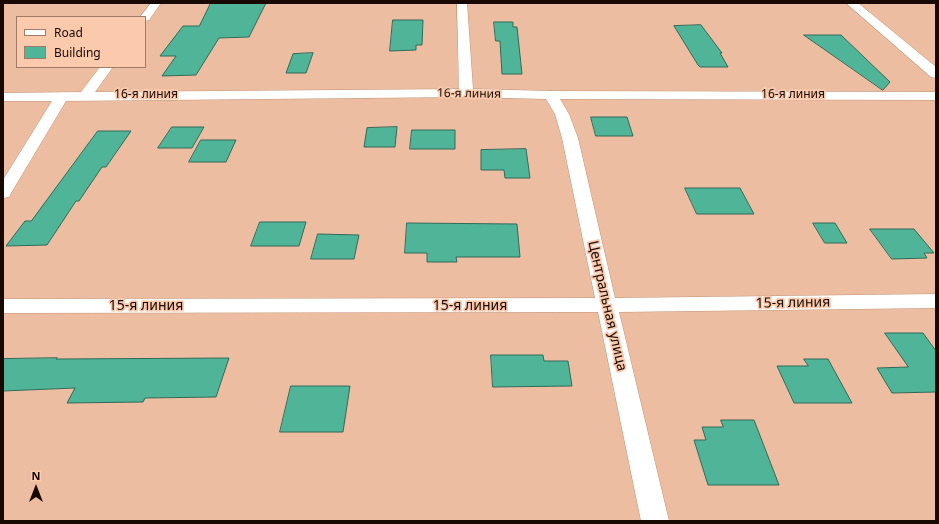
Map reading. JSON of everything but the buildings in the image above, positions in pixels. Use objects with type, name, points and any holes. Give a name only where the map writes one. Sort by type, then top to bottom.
[{"type":"street","points":[[146,17],[156,3]]},
{"type":"street","points":[[462,3],[466,93]]},
{"type":"street","points":[[851,3],[936,74]]},
{"type":"street","points":[[85,96],[106,68]]},
{"type":"street","name":"16-я линия","points":[[3,97],[466,93],[551,95],[936,96]]},
{"type":"street","name":"Центральная улица","points":[[551,95],[562,114],[570,138],[655,521]]},
{"type":"street","points":[[3,193],[62,96]]},
{"type":"street","name":"15-я линия","points":[[3,306],[607,306],[936,301]]}]
